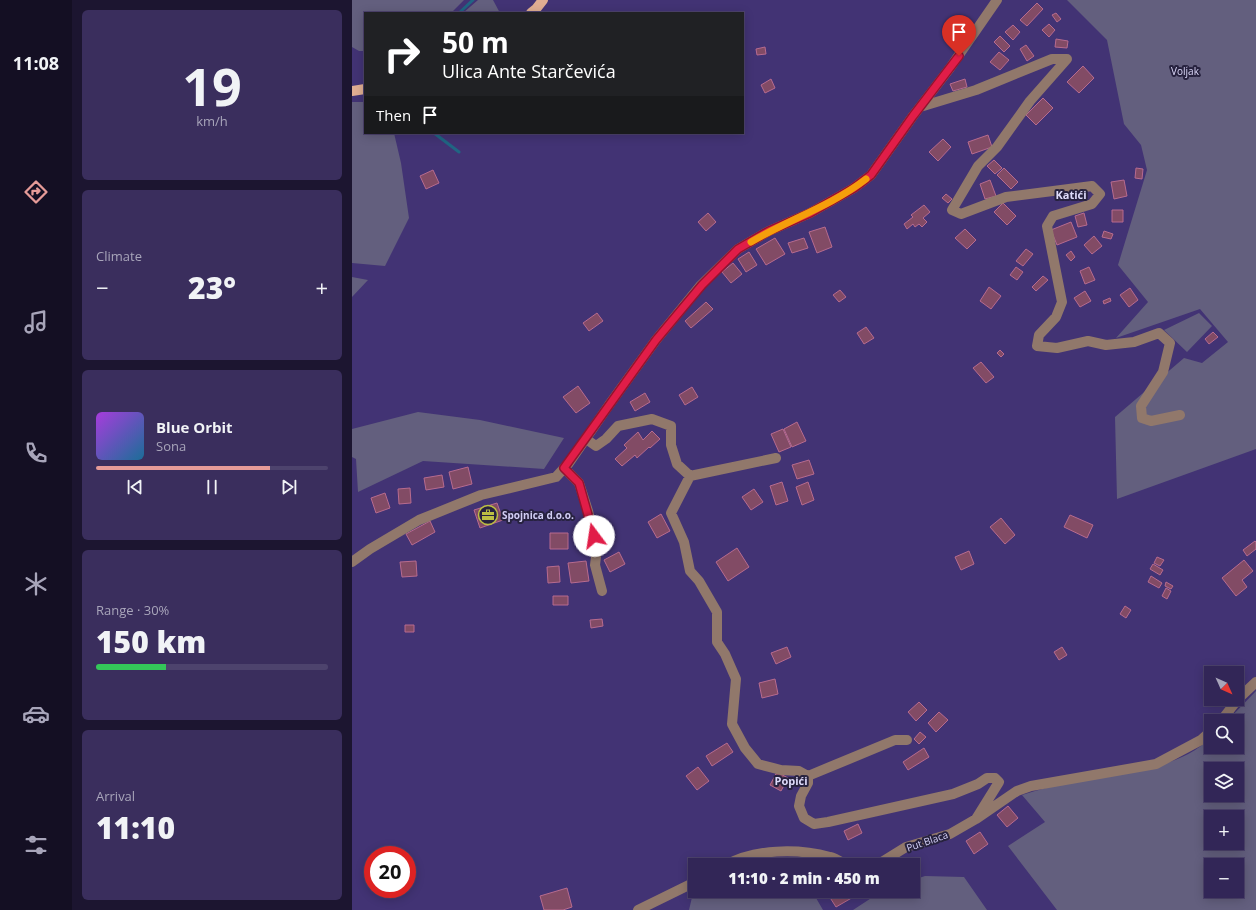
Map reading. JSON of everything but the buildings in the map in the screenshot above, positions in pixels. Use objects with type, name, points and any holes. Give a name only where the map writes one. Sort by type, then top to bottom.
[{"type":"main road","points":[[532,12],[543,0]]},
{"type":"main road","points":[[352,91],[364,89]]},
{"type":"street","points":[[352,562],[370,549],[419,520],[481,494],[556,477],[586,438],[656,340],[702,285],[738,249],[769,231],[810,213],[854,188],[871,175],[950,68],[997,0]]},
{"type":"street","points":[[920,107],[976,90],[1052,59],[1067,59],[1030,101],[997,147],[978,166],[952,210],[961,214],[1006,197],[1092,186],[1100,194],[1092,204],[1054,216],[1046,226],[1062,302],[1056,317],[1039,335],[1037,346],[1056,348],[1088,340],[1106,345],[1134,342],[1159,333],[1170,343],[1163,372],[1141,406],[1142,418],[1151,421],[1180,415]]},
{"type":"street","points":[[586,438],[596,446],[606,439],[618,426],[652,419],[671,426],[671,445],[677,464],[690,476]]},
{"type":"street","points":[[690,476],[776,458]]},
{"type":"street","points":[[564,468],[579,483],[588,511],[598,549],[595,565],[602,591]]},
{"type":"street","points":[[690,476],[671,513],[684,542],[690,571],[700,581],[717,612],[717,642],[725,654],[736,679],[732,724],[745,748],[758,764],[781,770],[799,771],[808,776]]},
{"type":"street","points":[[1226,714],[1238,699],[1256,682]]},
{"type":"street","name":"Put Blaca","points":[[888,858],[906,847],[950,834],[976,819],[1017,791],[1030,786],[1156,764],[1204,737]]},
{"type":"street","points":[[808,776],[895,740],[907,740]]},
{"type":"street","points":[[808,776],[808,783],[801,796],[799,806],[804,818],[814,824],[954,794],[978,784],[987,778],[995,778],[998,782],[976,819]]},
{"type":"street","points":[[744,858],[784,852],[808,852],[833,858]]},
{"type":"street","points":[[638,910],[688,885]]},
{"type":"green space","points":[[352,0],[464,0],[452,12],[364,12],[364,51],[359,51],[352,47]]},
{"type":"green space","points":[[478,0],[493,0],[499,12],[464,12]]},
{"type":"green space","name":"Voljak","points":[[1067,0],[1256,0],[1256,449],[1117,499],[1115,417],[1184,358],[1202,363],[1228,342],[1200,309],[1116,338],[1148,302],[1118,265],[1147,170],[1141,145],[1124,124],[1107,40]]},
{"type":"green space","points":[[352,102],[364,102],[364,134],[394,134],[401,163],[409,218],[385,266],[352,263]]},
{"type":"green space","points":[[352,277],[368,280],[352,297]]},
{"type":"green space","points":[[1199,313],[1212,326],[1187,352],[1164,330]]},
{"type":"green space","points":[[418,412],[480,420],[564,438],[544,469],[423,461],[358,492],[356,459],[352,457],[352,429]]},
{"type":"green space","points":[[1256,691],[1256,910],[1057,910],[1008,846],[1045,822],[1022,795],[1056,786],[1154,767],[1179,759],[1204,743],[1204,754],[1244,754],[1244,714],[1234,714],[1242,706],[1244,706],[1244,703]]},
{"type":"green space","points":[[925,876],[964,877],[987,910],[853,910],[871,898],[920,898],[920,878]]},
{"type":"green space","points":[[692,898],[816,898],[823,910],[689,910]]},
{"type":"waterway","points":[[460,12],[473,0]]},
{"type":"waterway","points":[[435,134],[459,152]]},
{"type":"slow traffic","points":[[751,242],[769,231],[810,213],[854,188],[866,179]]},
{"type":"place","name":"Spojnica d.o.o.","points":[[488,515]]},
{"type":"district","name":"Katići","points":[[1071,194]]},
{"type":"district","name":"Popići","points":[[791,780]]},
{"type":"route","points":[[594,536],[579,483],[564,468],[656,340],[702,285],[738,249],[769,231],[810,213],[854,188],[871,175],[913,116],[959,56]]}]
